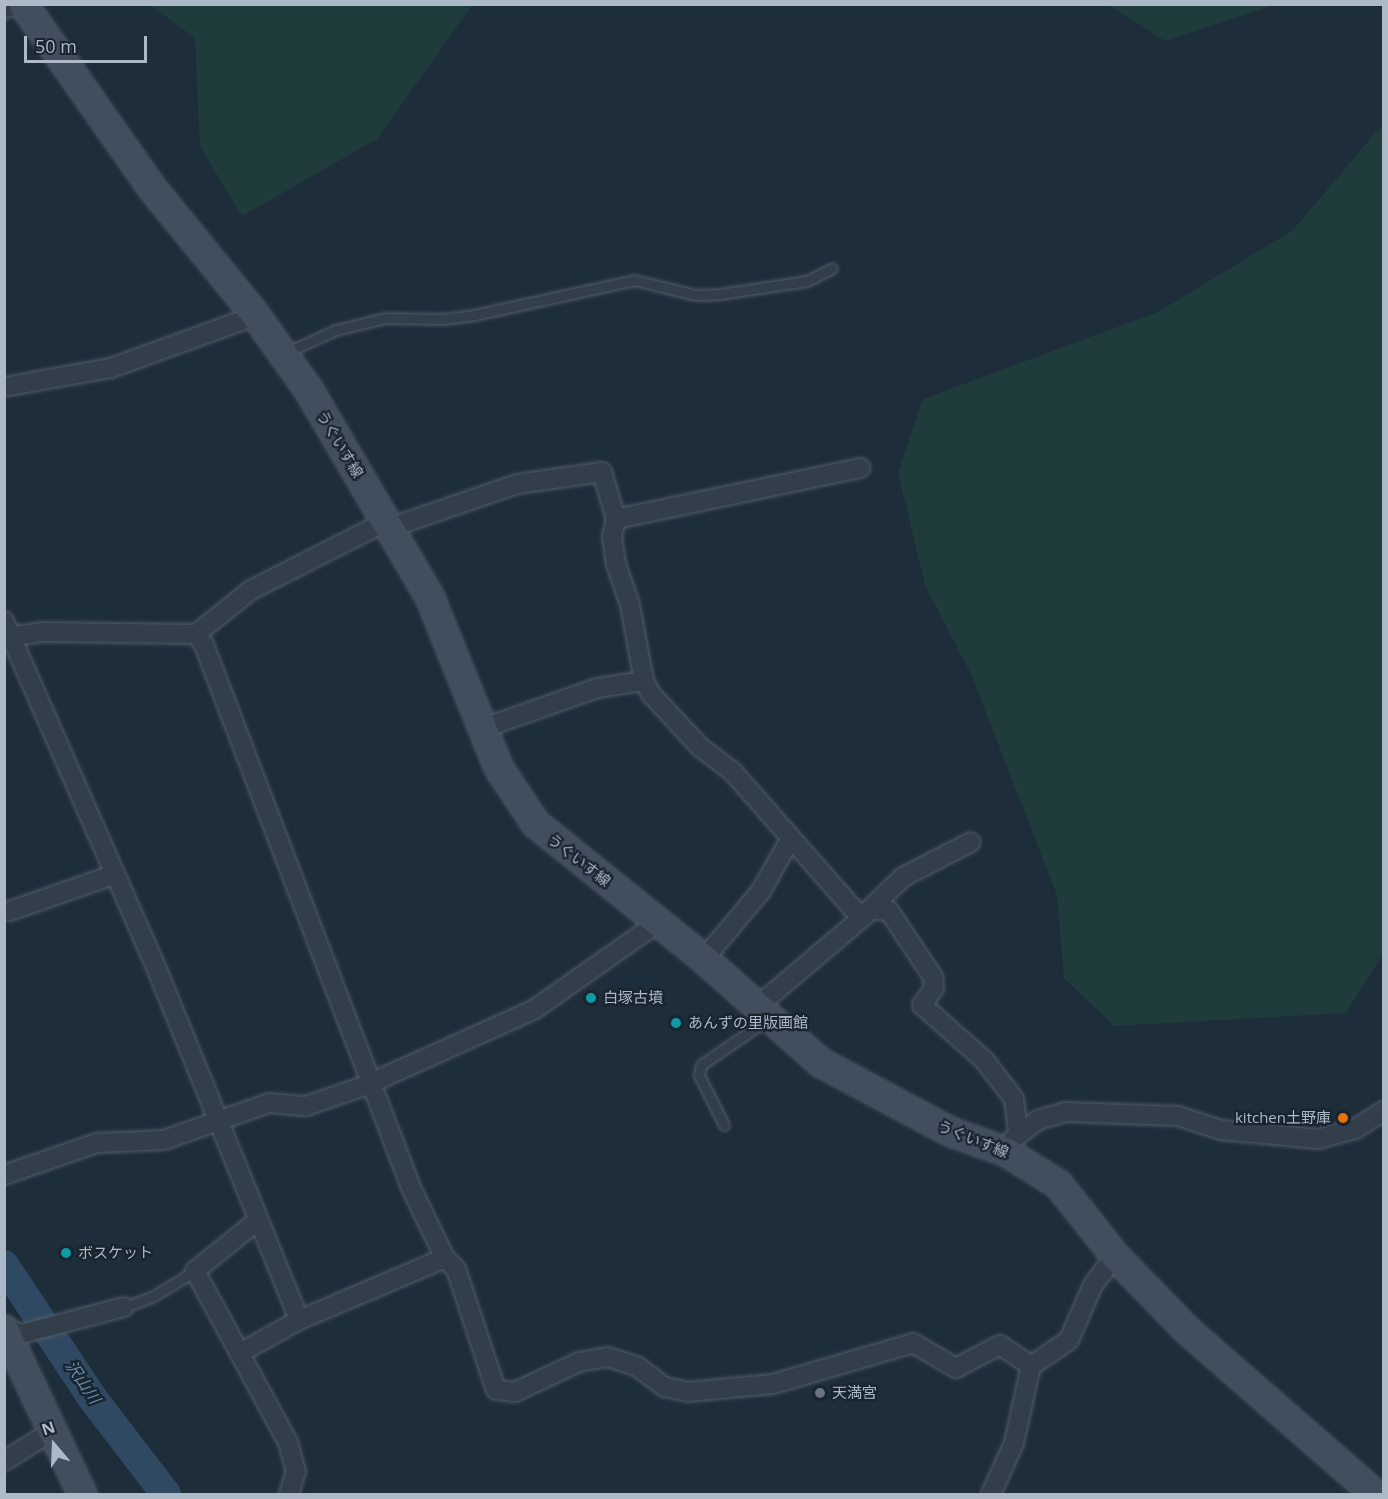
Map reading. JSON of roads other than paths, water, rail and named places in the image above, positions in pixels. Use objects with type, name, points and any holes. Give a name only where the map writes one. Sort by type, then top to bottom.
[{"type":"street","points":[[4,9],[18,4]]},
{"type":"street","name":"うぐいす線","points":[[23,4],[152,186],[285,353],[440,617],[513,795],[534,824],[704,959],[820,1062],[849,1080],[949,1131],[1012,1141],[1058,1184],[1115,1256],[1188,1330],[1375,1494]]},
{"type":"street","points":[[4,387],[111,368],[246,320],[253,312]]},
{"type":"street","points":[[616,519],[861,468]]},
{"type":"street","points":[[299,1320],[158,972],[7,631],[196,634],[251,590],[344,540],[379,525],[388,525],[517,484],[602,472],[616,519],[612,536],[616,564],[630,605],[644,681],[664,710],[732,771],[854,910],[888,911],[933,977],[934,988],[922,1005],[984,1060],[1014,1099],[1012,1141]]},
{"type":"street","points":[[196,634],[204,645],[412,1190],[445,1258],[456,1269],[496,1390],[515,1392],[579,1362],[608,1357],[631,1363],[664,1387],[688,1392],[773,1384],[913,1343],[956,1368],[999,1345],[1031,1366]]},
{"type":"street","points":[[484,728],[597,688],[644,681]]},
{"type":"street","points":[[704,959],[761,891],[791,838]]},
{"type":"street","points":[[764,1011],[903,877],[971,842]]},
{"type":"street","points":[[10,911],[114,876]]},
{"type":"street","points":[[4,1175],[97,1143],[164,1140],[218,1119],[269,1103],[306,1106],[371,1081],[515,1020],[659,922]]},
{"type":"street","points":[[1012,1141],[1038,1120],[1066,1112],[1178,1116],[1221,1130],[1318,1139],[1355,1129],[1383,1111]]},
{"type":"street","points":[[257,1221],[195,1271],[295,1461],[289,1494]]},
{"type":"street","points":[[991,1494],[1014,1443],[1031,1366],[1069,1340],[1093,1285],[1115,1256]]},
{"type":"street","points":[[240,1353],[299,1320],[445,1258]]},
{"type":"street","points":[[4,1328],[21,1334],[124,1307]]},
{"type":"street","points":[[4,1328],[82,1494]]},
{"type":"street","points":[[4,1461],[51,1432]]},
{"type":"lane","points":[[285,353],[336,330],[385,318],[443,319],[474,315],[634,280],[696,295],[720,294],[807,281],[832,268]]},
{"type":"lane","points":[[724,1125],[699,1075],[701,1065],[764,1011]]},
{"type":"lane","points":[[124,1307],[152,1297],[195,1271]]},
{"type":"waterway","name":"沢山川","points":[[4,1265],[93,1399],[166,1494]]},
{"type":"place","name":"白塚古墳","points":[[591,998]]},
{"type":"place","name":"あんずの里版画館","points":[[676,1023]]},
{"type":"place","name":"kitchen土野庫","points":[[1343,1118]]},
{"type":"place","name":"ボスケット","points":[[66,1253]]},
{"type":"place","name":"天満宮","points":[[820,1393]]}]
